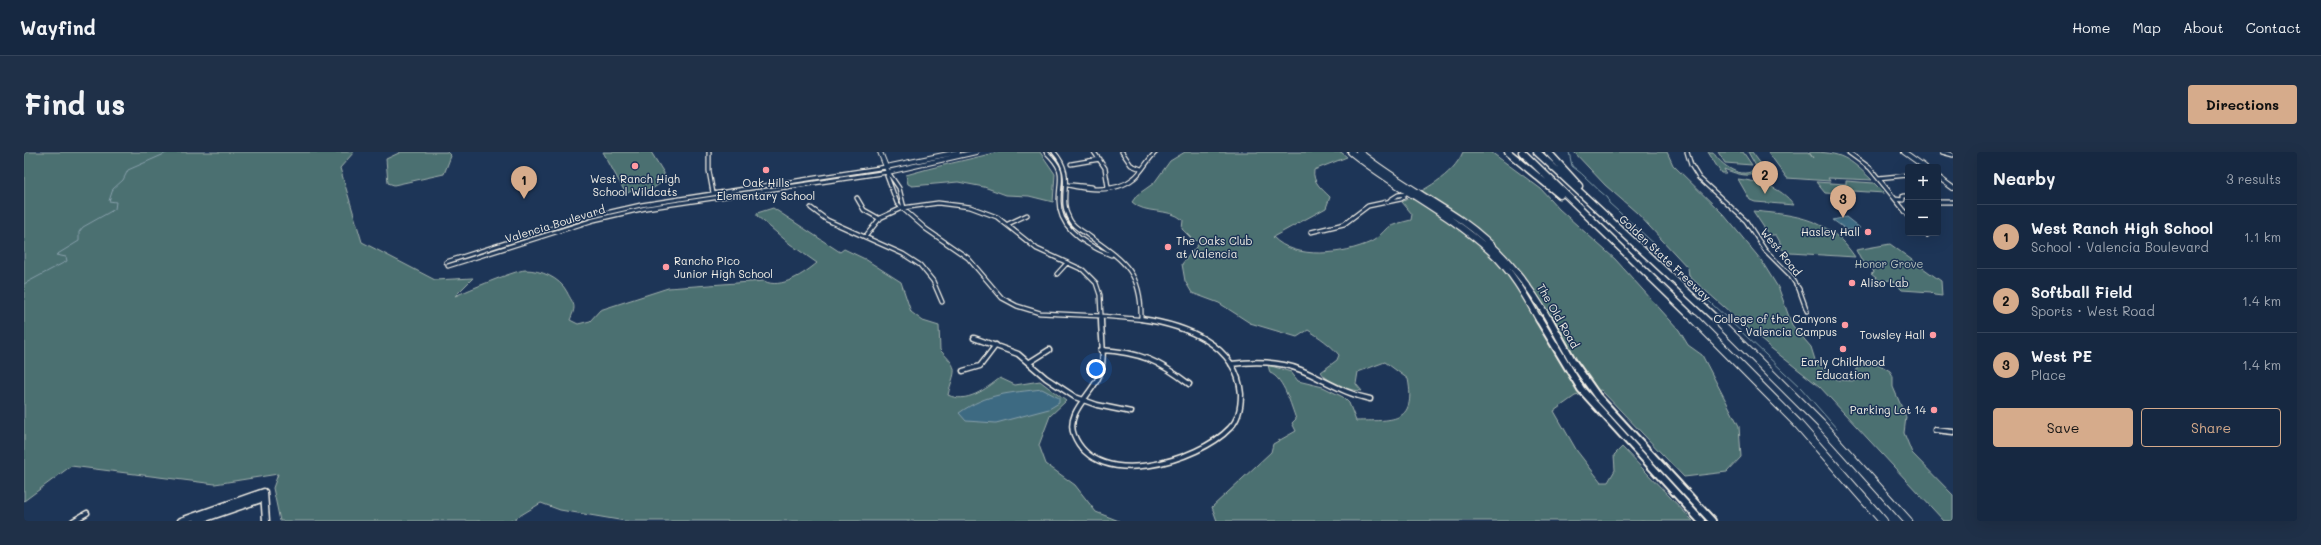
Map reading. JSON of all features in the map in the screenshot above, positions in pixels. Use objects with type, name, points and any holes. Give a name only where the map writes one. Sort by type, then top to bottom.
[{"type":"highway","points":[[1508,152],[1600,229]]},
{"type":"highway","points":[[1522,152],[1786,410],[1830,457],[1883,521]]},
{"type":"highway","name":"Golden State Freeway","points":[[1537,152],[1793,394],[1857,461],[1908,521]]},
{"type":"highway","points":[[1548,152],[1580,188],[1585,197]]},
{"type":"main road","name":"The Old Road","points":[[1351,152],[1459,225],[1500,262],[1522,289],[1572,375],[1591,402],[1701,521]]},
{"type":"main road","name":"The Old Road","points":[[1359,152],[1383,173]]},
{"type":"main road","name":"The Old Road","points":[[1410,193],[1474,230],[1509,262],[1534,293],[1574,362],[1597,396],[1712,521]]},
{"type":"main road","points":[[197,521],[264,495],[266,521]]},
{"type":"main road","points":[[181,521],[209,516]]},
{"type":"street","points":[[709,152],[709,171],[714,194]]},
{"type":"street","points":[[865,237],[880,219],[904,208],[931,203],[947,204],[992,215],[1008,224],[1038,250],[1082,269],[1096,282],[1100,293],[1100,316],[1101,350],[1100,374],[1096,384],[1075,413],[1073,429],[1078,443],[1085,451],[1101,461],[1119,466],[1154,464],[1206,448],[1215,443],[1230,428],[1239,412],[1241,396],[1238,378],[1231,364],[1211,344],[1189,330],[1163,322],[1140,318],[1100,316],[1040,313],[1009,302],[996,293],[968,258],[926,230],[904,208],[895,199],[880,152]]},
{"type":"street","name":"Valencia Boulevard","points":[[908,166],[919,161],[958,152]]},
{"type":"street","name":"Valencia Boulevard","points":[[446,262],[607,212],[714,194],[908,166],[921,166],[976,152]]},
{"type":"street","points":[[1046,152],[1060,167],[1062,185],[1059,207],[1062,217],[1071,231],[1097,249],[1112,255]]},
{"type":"street","points":[[1054,152],[1065,165],[1068,185],[1066,209],[1071,221],[1125,265],[1137,282],[1140,293],[1140,318]]},
{"type":"street","points":[[1094,152],[1105,168],[1108,187]]},
{"type":"street","points":[[1122,152],[1131,165],[1141,169]]},
{"type":"street","points":[[1062,185],[1093,188],[1108,187],[1126,183],[1156,152]]},
{"type":"street","name":"West Road","points":[[1687,152],[1695,173],[1748,223],[1765,250],[1790,275],[1802,295],[1808,311]]},
{"type":"street","points":[[1849,152],[1864,162],[1905,211]]},
{"type":"street","points":[[1904,152],[1921,164]]},
{"type":"street","points":[[1942,152],[1953,155]]},
{"type":"street","points":[[1071,164],[1100,159]]},
{"type":"street","points":[[887,170],[892,175],[904,202],[904,208]]},
{"type":"street","points":[[1878,178],[1905,175]]},
{"type":"street","points":[[1941,179],[1953,188]]},
{"type":"street","points":[[1311,232],[1344,224],[1368,206],[1403,198],[1410,193]]},
{"type":"street","name":"Valencia Boulevard","points":[[448,266],[609,216],[714,194]]},
{"type":"street","points":[[1895,199],[1903,200],[1903,196],[1905,196]]},
{"type":"street","points":[[857,198],[864,210],[880,219]]},
{"type":"street","points":[[1941,202],[1953,202]]},
{"type":"street","points":[[811,208],[845,230],[889,246],[926,271],[937,287],[942,302]]},
{"type":"street","points":[[1008,224],[1027,215]]},
{"type":"street","points":[[1057,274],[1067,263]]},
{"type":"street","points":[[974,338],[1013,351],[1030,362],[1055,384],[1084,401],[1108,410],[1131,412]]},
{"type":"street","points":[[963,371],[980,366],[996,345]]},
{"type":"street","points":[[1030,362],[1049,350]]},
{"type":"street","points":[[1101,350],[1130,352],[1150,357],[1160,362],[1189,384]]},
{"type":"street","points":[[1231,364],[1265,361],[1290,366],[1345,394],[1370,399]]},
{"type":"street","points":[[1934,430],[1953,432]]},
{"type":"street","points":[[73,521],[87,513]]},
{"type":"green space","points":[[24,152],[354,152],[340,168],[362,242],[435,280],[473,278],[455,296],[519,271],[531,270],[543,273],[555,279],[564,287],[574,305],[570,320],[578,324],[590,321],[600,310],[668,288],[764,281],[778,283],[792,279],[806,271],[817,263],[790,244],[757,216],[757,213],[773,208],[840,252],[844,249],[865,259],[901,282],[911,312],[923,321],[939,326],[940,350],[951,362],[954,371],[948,395],[962,398],[976,394],[1000,378],[1015,385],[1040,381],[1066,401],[1050,416],[1039,445],[1046,464],[1075,485],[1096,512],[1119,521],[625,521],[560,510],[541,503],[511,521],[280,521],[273,488],[278,474],[215,484],[71,466],[24,501]]},
{"type":"green space","points":[[401,152],[447,152],[451,156],[444,174],[394,185],[388,183],[386,159]]},
{"type":"green space","points":[[603,152],[651,152],[664,173],[664,181],[652,189],[631,191],[626,194]]},
{"type":"green space","points":[[998,152],[1040,152],[1055,174],[1053,202],[1029,196],[1006,195],[984,187],[958,182],[912,186],[908,184],[906,175]]},
{"type":"green space","name":"The Oaks Club at Valencia","points":[[1185,152],[1341,152],[1347,157],[1314,170],[1316,182],[1330,197],[1326,208],[1273,237],[1283,245],[1294,250],[1320,253],[1348,250],[1360,246],[1373,241],[1387,228],[1411,220],[1412,214],[1402,202],[1437,182],[1452,169],[1463,152],[1491,152],[1541,189],[1559,209],[1615,259],[1679,330],[1688,345],[1702,355],[1739,426],[1741,457],[1727,472],[1684,477],[1601,390],[1575,396],[1554,411],[1577,451],[1601,482],[1608,482],[1615,470],[1614,455],[1622,447],[1693,521],[1217,521],[1212,507],[1271,452],[1273,444],[1296,431],[1292,423],[1296,419],[1286,393],[1279,380],[1270,373],[1268,365],[1291,372],[1298,381],[1323,387],[1343,397],[1349,403],[1356,421],[1380,420],[1398,417],[1405,412],[1409,405],[1410,394],[1408,379],[1385,362],[1358,372],[1356,384],[1362,391],[1351,390],[1339,386],[1328,380],[1321,372],[1337,360],[1339,355],[1328,344],[1308,330],[1297,337],[1250,323],[1219,303],[1192,293],[1185,281],[1182,264],[1200,242],[1192,239],[1182,229],[1183,220],[1177,216],[1143,208],[1132,202],[1137,195],[1154,183],[1170,161]]},
{"type":"green space","points":[[1574,152],[1667,152],[1673,165],[1724,215],[1761,260],[1779,289],[1792,325],[1811,347],[1816,363],[1838,380],[1855,381],[1858,363],[1862,361],[1875,362],[1890,371],[1893,376],[1893,387],[1906,417],[1904,433],[1912,453],[1953,495],[1953,521],[1944,521],[1819,386],[1767,345],[1689,276],[1688,268],[1637,213],[1605,185]]},
{"type":"green space","points":[[1708,152],[1713,152],[1721,162],[1732,170],[1745,173],[1751,172],[1757,168],[1748,152],[1752,152],[1761,164],[1761,170],[1753,175],[1738,174],[1724,169],[1726,173],[1721,173]]},
{"type":"green space","points":[[1718,152],[1743,152],[1752,165],[1725,163]]},
{"type":"green space","points":[[1768,152],[1808,152],[1813,158],[1809,152],[1830,153],[1851,161],[1872,180],[1828,178],[1830,181],[1787,178]]},
{"type":"green space","points":[[1738,179],[1762,184],[1776,189],[1794,205],[1755,202],[1750,200]]},
{"type":"green space","points":[[1846,181],[1874,183],[1884,193],[1853,191],[1854,195],[1825,193],[1816,182],[1846,184]]},
{"type":"green space","points":[[1753,211],[1798,217],[1823,226],[1845,244],[1855,257],[1790,253],[1780,248],[1778,244],[1781,244],[1776,235],[1769,235]]},
{"type":"green space","name":"Honor Grove","points":[[1890,244],[1941,281],[1942,296],[1934,295],[1931,292],[1902,290],[1892,280],[1880,281],[1871,274],[1874,273],[1873,270],[1861,260],[1856,250]]},
{"type":"water","points":[[1846,217],[1860,228],[1847,230],[1833,220]]},
{"type":"water","points":[[1042,389],[1059,398],[1059,403],[1049,409],[996,423],[966,421],[959,413],[979,401],[999,395]]},
{"type":"waterway","points":[[24,284],[67,261],[66,257],[56,255],[79,241],[79,232],[83,227],[115,209],[116,202],[109,201],[113,189],[123,180],[128,170],[169,152]]},
{"type":"waterway","points":[[1569,152],[1572,166],[1608,198],[1609,203],[1658,247],[1659,254],[1801,388],[1837,429]]},
{"type":"place","name":"West Ranch High School Wildcats","points":[[635,166]]},
{"type":"place","name":"Oak Hills Elementary School","points":[[766,170]]},
{"type":"place","name":"Softball Field","points":[[1765,194]]},
{"type":"place","name":"West Ranch High School","points":[[524,199]]},
{"type":"place","name":"West PE","points":[[1843,218]]},
{"type":"place","name":"Hasley Hall","points":[[1868,232]]},
{"type":"place","name":"The Oaks Club at Valencia","points":[[1168,247]]},
{"type":"place","name":"Rancho Pico Junior High School","points":[[666,267]]},
{"type":"place","name":"Aliso Lab","points":[[1852,283]]},
{"type":"place","name":"College of the Canyons - Valencia Campus","points":[[1845,325]]},
{"type":"place","name":"Towsley Hall","points":[[1933,335]]},
{"type":"place","name":"Early Childhood Education","points":[[1843,349]]},
{"type":"place","name":"Parking Lot 14","points":[[1934,410]]}]
